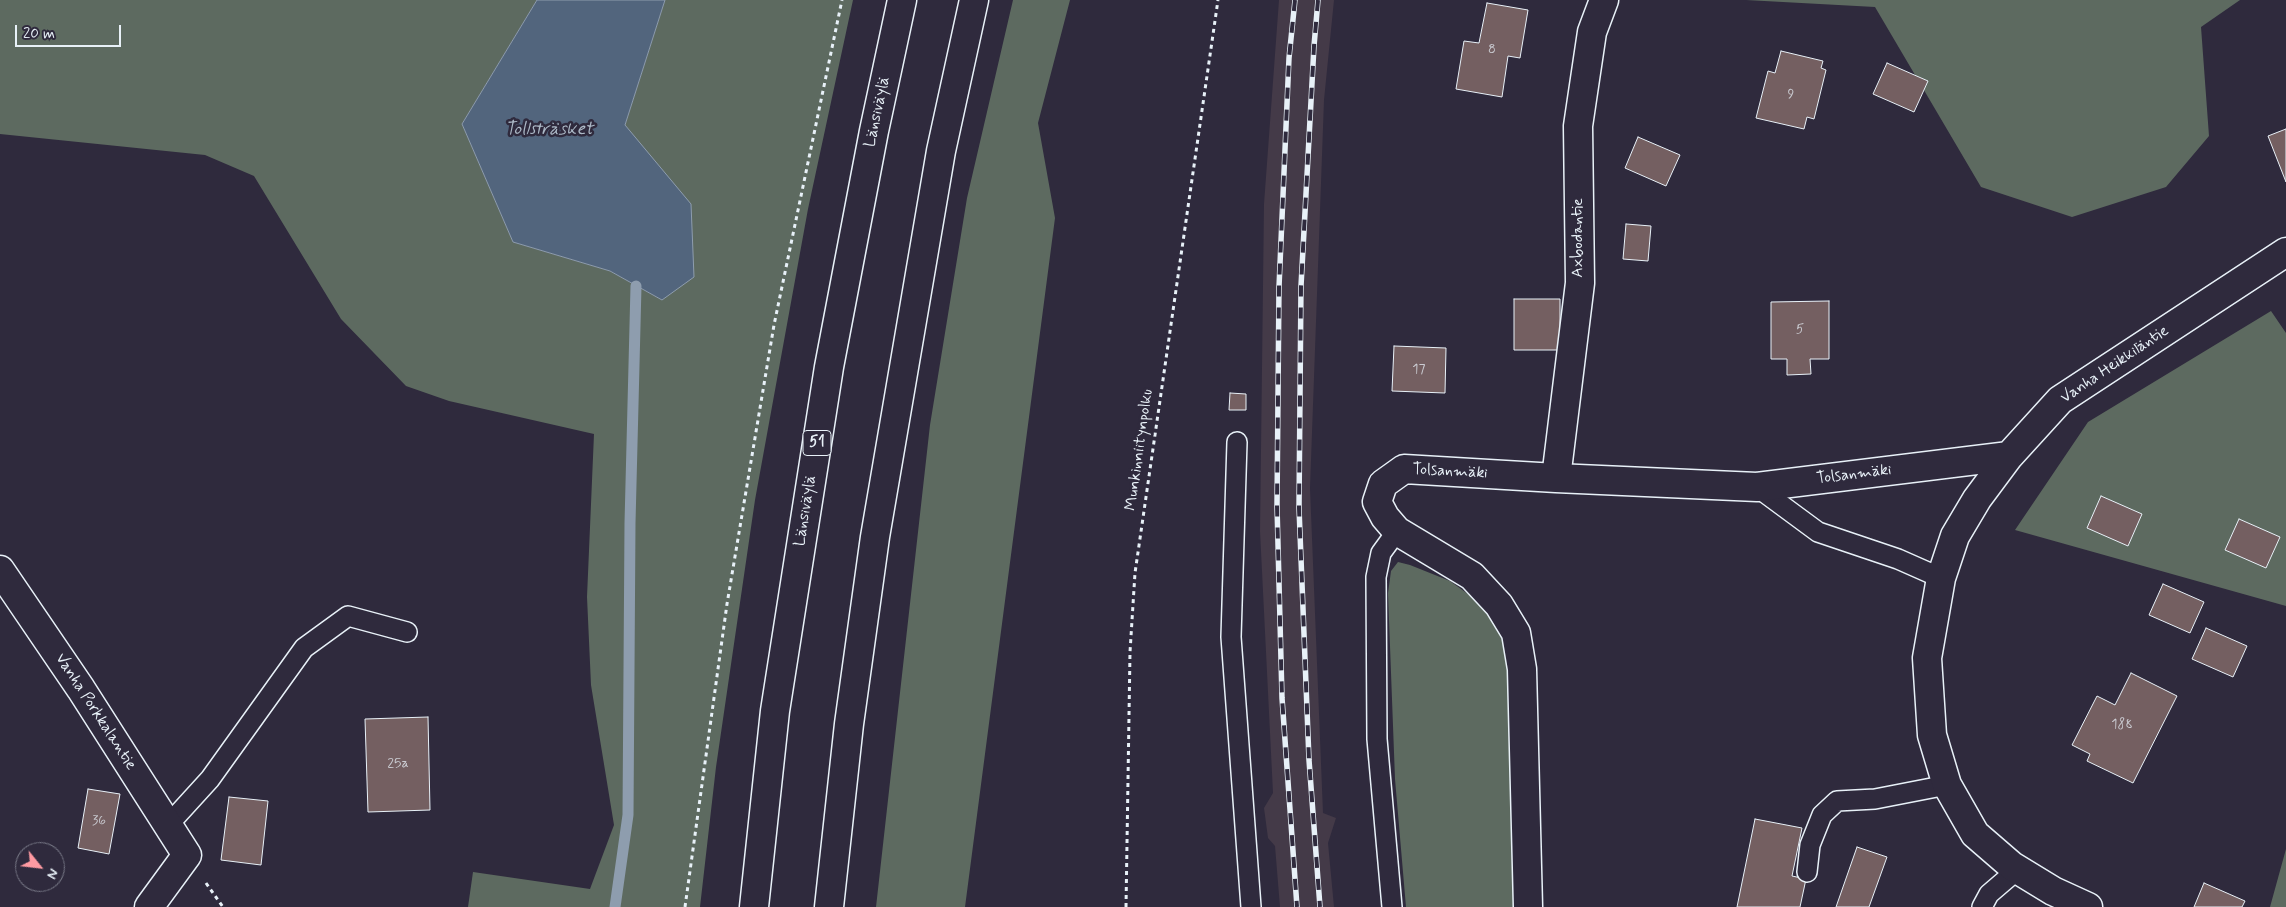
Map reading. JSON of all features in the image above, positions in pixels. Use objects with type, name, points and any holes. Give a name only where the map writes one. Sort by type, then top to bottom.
[{"type":"main road","name":"Länsiväylä","points":[[754,907],[775,711],[827,376],[874,131],[902,0]]},
{"type":"main road","points":[[829,907],[849,724],[877,527],[941,150],[974,0]]},
{"type":"main road","name":"Axbodantie","points":[[1556,478],[1580,283],[1578,126],[1592,32],[1604,0]]},
{"type":"main road","name":"Vanha Heikkiläntie","points":[[2088,907],[2053,891],[2017,870],[1975,834],[1947,785],[1932,735],[1927,658],[1941,578],[1955,536],[1977,500],[2009,456],[2060,400],[2286,252]]},
{"type":"main road","name":"Tolsanmäki","points":[[1528,907],[1522,669],[1516,633],[1499,605],[1472,576],[1397,531],[1385,517],[1378,502],[1383,484],[1404,469],[1757,487],[2009,456]]},
{"type":"main road","name":"Vanha Porkkalantie","points":[[0,570],[169,824],[187,855],[149,907]]},
{"type":"lane","points":[[1237,442],[1231,637],[1252,907]]},
{"type":"lane","points":[[1757,487],[1818,532],[1898,559],[1941,578]]},
{"type":"lane","points":[[1392,907],[1377,739],[1376,577],[1381,553],[1397,531]]},
{"type":"lane","points":[[169,824],[210,780],[304,648],[348,616],[407,632]]},
{"type":"lane","points":[[1807,872],[1810,845],[1822,815],[1837,801],[1875,799],[1947,785]]},
{"type":"lane","points":[[1982,907],[1989,894],[2017,870]]},
{"type":"path","points":[[685,907],[727,604],[774,325],[842,0]]},
{"type":"path","name":"Munkinniitynpolku","points":[[1126,907],[1130,652],[1135,573],[1218,0]]},
{"type":"shaded area","points":[[1279,0],[1334,0],[1324,100],[1310,488],[1323,813],[1336,818],[1328,843],[1334,907],[1280,907],[1275,846],[1268,838],[1264,808],[1273,793],[1260,531],[1264,204]]},
{"type":"green space","points":[[0,0],[537,0],[462,124],[513,242],[610,271],[662,300],[650,157],[625,125],[665,0],[853,0],[808,209],[755,500],[716,767],[700,907],[468,907],[473,872],[590,889],[614,825],[591,685],[587,597],[594,434],[449,401],[406,386],[341,319],[254,176],[205,155],[0,134]]},
{"type":"green space","points":[[1013,0],[1070,0],[1038,123],[1055,218],[965,907],[876,907],[930,425],[967,198]]},
{"type":"green space","points":[[1746,0],[2240,0],[2201,27],[2209,136],[2166,187],[2072,217],[1981,187],[1875,7]]},
{"type":"green space","points":[[2271,311],[2286,333],[2286,606],[2015,530],[2088,422]]},
{"type":"green space","points":[[1398,562],[1450,581],[1479,602],[1505,638],[1516,687],[1523,907],[1406,907],[1395,779],[1388,593],[1391,571]]},
{"type":"green space","points":[[2286,849],[2286,907],[2270,907]]},
{"type":"water","name":"Tollsträsket","points":[[537,0],[665,0],[625,125],[691,204],[694,277],[662,300],[610,271],[513,242],[462,124]]},
{"type":"building","points":[[1487,3],[1528,10],[1520,58],[1508,56],[1502,97],[1456,89],[1464,41],[1479,43]]},
{"type":"building","points":[[1781,51],[1823,61],[1821,68],[1826,70],[1814,119],[1807,117],[1804,129],[1756,118],[1768,71],[1775,73]]},
{"type":"building","points":[[1887,63],[1928,81],[1914,112],[1873,94]]},
{"type":"building","points":[[2286,129],[2286,182],[2268,136]]},
{"type":"building","points":[[1638,137],[1680,155],[1666,186],[1625,168]]},
{"type":"building","points":[[1626,224],[1651,226],[1648,261],[1623,259]]},
{"type":"building","points":[[1514,299],[1560,299],[1560,350],[1514,350]]},
{"type":"building","points":[[1829,301],[1829,359],[1810,359],[1811,374],[1787,375],[1787,359],[1771,359],[1771,302]]},
{"type":"building","points":[[1394,346],[1446,348],[1445,393],[1392,391]]},
{"type":"building","points":[[1230,393],[1246,394],[1246,410],[1229,410]]},
{"type":"building","points":[[2101,496],[2142,514],[2128,546],[2087,528]]},
{"type":"building","points":[[2239,519],[2280,537],[2266,568],[2225,550]]},
{"type":"building","points":[[2163,584],[2204,602],[2190,633],[2149,615]]},
{"type":"building","points":[[2206,628],[2247,646],[2233,677],[2192,659]]},
{"type":"building","points":[[2131,673],[2177,696],[2133,783],[2087,761],[2090,754],[2072,745],[2097,696],[2115,705]]},
{"type":"building","points":[[428,717],[430,810],[368,812],[365,719]]},
{"type":"building","points":[[88,789],[120,794],[109,854],[78,848]]},
{"type":"building","points":[[229,797],[268,801],[261,865],[221,860]]},
{"type":"building","points":[[1755,819],[1802,828],[1792,876],[1806,879],[1800,907],[1737,907]]},
{"type":"building","points":[[1857,847],[1887,857],[1869,907],[1836,907]]},
{"type":"building","points":[[2204,883],[2245,901],[2242,907],[2194,907]]},
{"type":"waterway","points":[[615,907],[628,815],[630,523],[636,286]]},
{"type":"railway","points":[[1295,0],[1289,58],[1279,287],[1277,506],[1282,698],[1297,907]]},
{"type":"railway","points":[[1318,0],[1301,286],[1299,508],[1309,760],[1320,907]]}]
